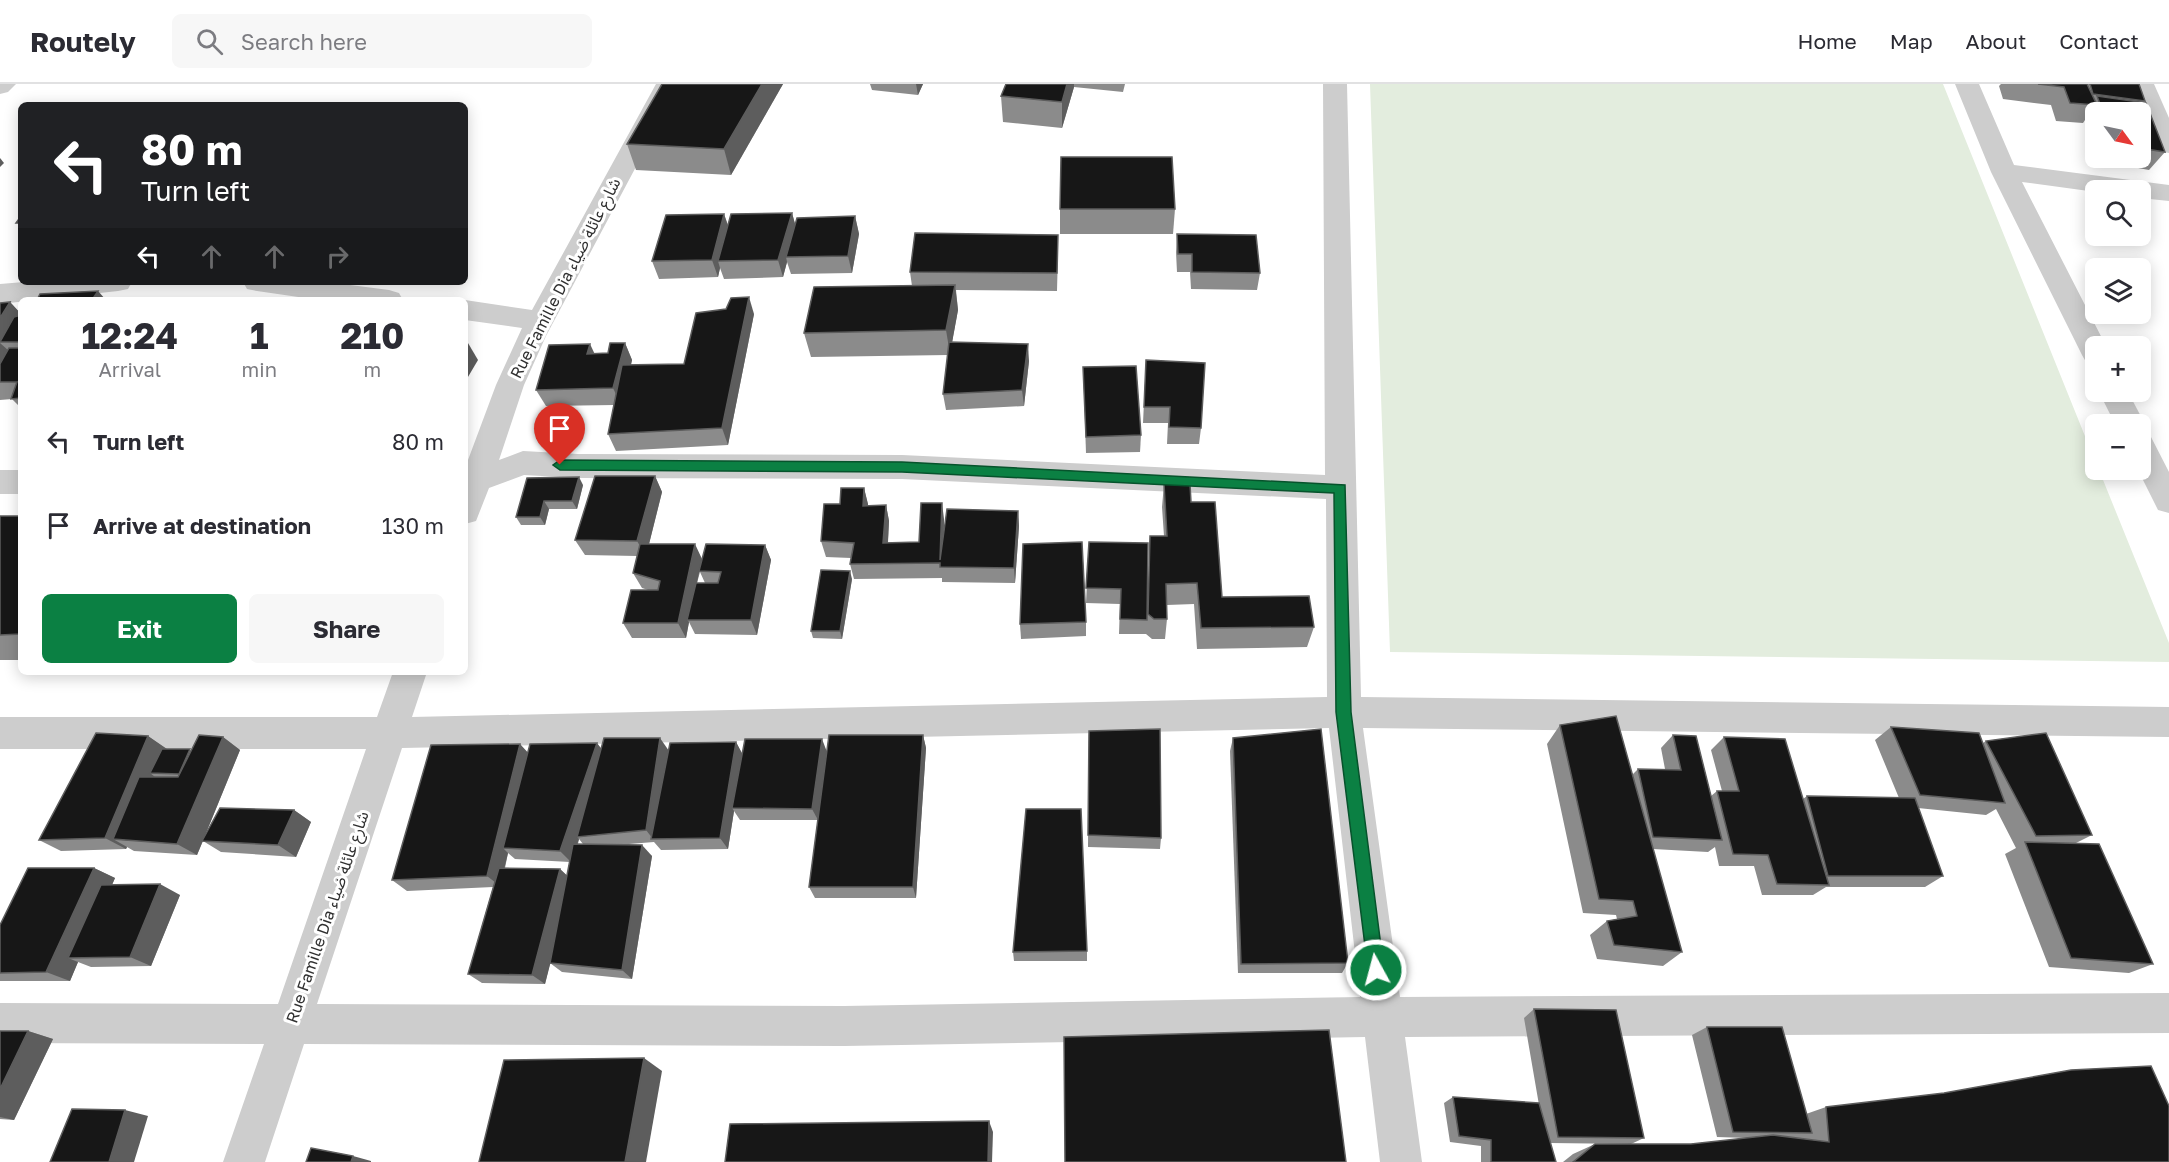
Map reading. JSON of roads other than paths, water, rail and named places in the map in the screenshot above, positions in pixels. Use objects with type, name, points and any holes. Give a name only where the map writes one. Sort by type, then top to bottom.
[{"type":"street","points":[[0,87],[4,84]]},
{"type":"street","name":"Rue Famille Dia شارع عائلة ضياء","points":[[468,496],[471,480],[510,385],[540,321],[668,84]]},
{"type":"street","points":[[1335,84],[1344,712],[1401,1162]]},
{"type":"street","points":[[1967,84],[2004,172],[2086,336]]},
{"type":"street","points":[[2142,84],[2169,144]]},
{"type":"street","points":[[2004,172],[2169,193]]},
{"type":"street","points":[[0,294],[88,285]]},
{"type":"street","points":[[279,285],[367,297]]},
{"type":"street","points":[[468,310],[540,321]]},
{"type":"street","points":[[2151,459],[2162,473],[2169,501]]},
{"type":"street","points":[[471,480],[523,463],[578,466],[902,467],[1340,488]]},
{"type":"street","points":[[0,482],[18,482]]},
{"type":"street","name":"Rue Famille Dia شارع عائلة ضياء","points":[[244,1162],[409,675]]},
{"type":"street","points":[[0,733],[389,733],[1344,712],[2169,722]]},
{"type":"street","points":[[0,1023],[844,1026],[1382,1017],[2169,1013]]}]
